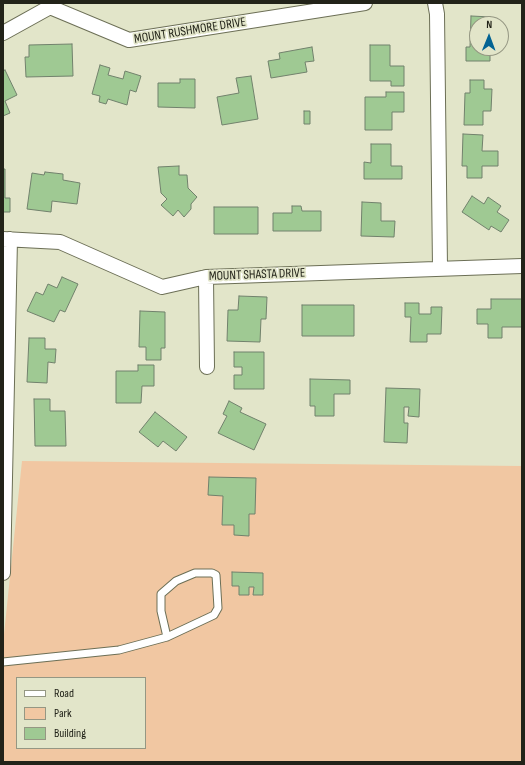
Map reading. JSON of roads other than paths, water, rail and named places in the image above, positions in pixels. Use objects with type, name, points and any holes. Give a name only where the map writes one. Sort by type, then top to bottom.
[{"type":"street","name":"MOUNT RUSHMORE DRIVE","points":[[3,33],[50,5],[129,40],[295,8],[365,3]]},
{"type":"street","points":[[435,3],[437,14],[440,268]]},
{"type":"street","points":[[3,574],[7,239]]},
{"type":"street","name":"MOUNT SHASTA DRIVE","points":[[7,239],[60,242],[162,287],[206,277],[522,266]]},
{"type":"street","points":[[206,277],[206,367]]},
{"type":"lane","points":[[3,662],[119,650],[167,637],[214,615],[218,608],[216,575],[212,573],[194,573],[176,581],[161,594],[161,611],[167,637]]}]
